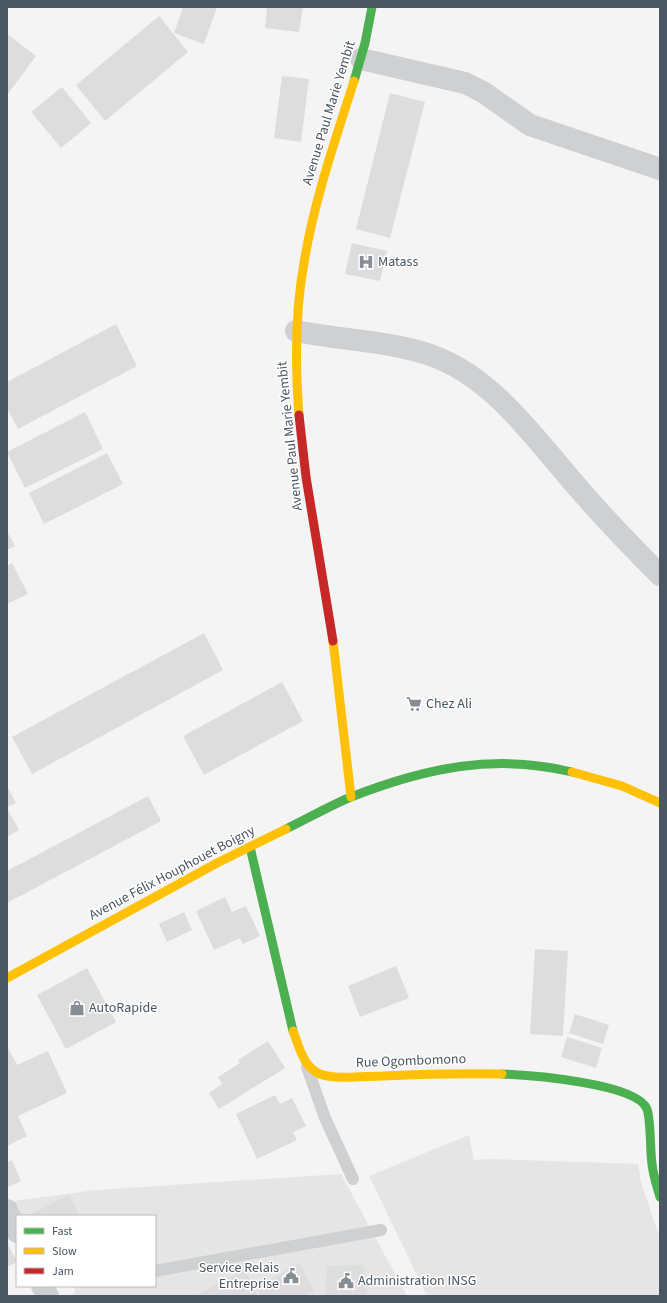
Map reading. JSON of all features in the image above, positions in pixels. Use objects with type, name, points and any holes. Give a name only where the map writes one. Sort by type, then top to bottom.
[{"type":"main road","name":"Avenue Paul Marie Yembit","points":[[351,797],[325,590],[305,471],[295,375],[296,331],[300,287],[309,235],[319,195],[361,59],[372,7]]},
{"type":"main road","name":"Avenue Félix Houphouet Boigny","points":[[7,978],[250,847],[351,797],[437,769],[468,764],[499,763],[556,768],[622,786],[660,803]]},
{"type":"main road","name":"Rue Ogombomono","points":[[250,847],[290,1022],[304,1059],[312,1069],[330,1077],[464,1073],[527,1075],[595,1084],[639,1099],[647,1109],[652,1166],[660,1197]]},
{"type":"street","points":[[361,59],[465,83],[483,92],[535,128],[660,169]]},
{"type":"street","points":[[296,331],[402,348],[432,356],[457,366],[480,381],[504,403],[603,517],[660,575]]},
{"type":"street","points":[[7,1210],[16,1230]]},
{"type":"street","points":[[43,1287],[48,1296]]},
{"type":"lane","points":[[304,1059],[318,1101],[353,1179]]},
{"type":"lane","points":[[156,1271],[381,1230]]},
{"type":"shaded area","points":[[469,1135],[474,1160],[490,1159],[638,1164],[641,1182],[660,1239],[660,1296],[427,1296],[369,1176]]},
{"type":"shaded area","points":[[341,1174],[407,1296],[71,1296],[75,1291],[74,1287],[156,1287],[156,1215],[19,1215],[13,1201],[96,1190]]},
{"type":"building","points":[[183,7],[217,7],[204,44],[174,33]]},
{"type":"building","points":[[267,7],[303,7],[299,32],[265,28]]},
{"type":"building","points":[[159,16],[188,52],[105,121],[76,85]]},
{"type":"building","points":[[7,34],[36,56],[7,95]]},
{"type":"building","points":[[282,76],[309,79],[301,142],[274,138]]},
{"type":"building","points":[[62,87],[91,123],[61,148],[31,112]]},
{"type":"building","points":[[390,93],[425,102],[390,238],[356,229]]},
{"type":"building","name":"Matass","points":[[352,243],[387,251],[380,281],[345,274]]},
{"type":"building","points":[[116,324],[137,366],[18,429],[7,408],[7,382]]},
{"type":"building","points":[[85,412],[103,449],[25,488],[7,452]]},
{"type":"building","points":[[107,453],[123,484],[44,524],[29,493]]},
{"type":"building","points":[[7,531],[15,546],[7,550]]},
{"type":"building","points":[[12,563],[28,594],[7,604],[7,566]]},
{"type":"building","points":[[204,633],[223,670],[32,774],[12,737]]},
{"type":"building","points":[[282,682],[303,721],[204,775],[183,736]]},
{"type":"building","points":[[7,786],[16,803],[7,807]]},
{"type":"building","points":[[148,796],[161,821],[7,903],[7,871]]},
{"type":"building","points":[[7,808],[19,830],[7,837]]},
{"type":"building","points":[[225,897],[232,912],[246,906],[260,936],[243,944],[240,938],[214,950],[196,911]]},
{"type":"building","points":[[184,912],[192,930],[167,942],[159,924]]},
{"type":"building","points":[[535,949],[568,951],[563,1036],[530,1034]]},
{"type":"building","points":[[396,966],[409,998],[360,1017],[348,986]]},
{"type":"building","name":"AutoRapide","points":[[87,968],[116,1022],[66,1049],[37,995]]},
{"type":"building","points":[[575,1014],[609,1025],[603,1044],[569,1033]]},
{"type":"building","points":[[567,1037],[602,1048],[596,1068],[561,1057]]},
{"type":"building","points":[[268,1041],[285,1068],[219,1109],[209,1093],[222,1084],[218,1077],[240,1063],[238,1060]]},
{"type":"building","points":[[7,1046],[17,1065],[48,1051],[67,1093],[18,1116],[27,1136],[7,1146]]},
{"type":"building","points":[[275,1095],[280,1104],[292,1098],[306,1126],[293,1132],[297,1140],[257,1159],[236,1114]]},
{"type":"building","points":[[12,1160],[21,1181],[8,1187],[7,1162]]},
{"type":"building","points":[[69,1195],[79,1215],[29,1215]]},
{"type":"building","points":[[7,1242],[16,1262],[7,1267]]},
{"type":"building","name":"Service Relais Entreprise","points":[[299,1263],[314,1291],[305,1296],[261,1296],[256,1288]]},
{"type":"building","name":"Administration INSG","points":[[364,1265],[367,1296],[325,1296],[327,1266]]},
{"type":"building","points":[[245,1270],[258,1296],[195,1296]]},
{"type":"traffic: fast","points":[[354,81],[365,43],[372,7]]},
{"type":"traffic: fast","points":[[286,829],[351,797],[406,778],[433,771],[460,766],[515,764],[543,766],[572,772]]},
{"type":"traffic: fast","points":[[250,847],[293,1031]]},
{"type":"traffic: fast","points":[[502,1074],[534,1076],[580,1082],[624,1093],[639,1100],[647,1109],[650,1128],[651,1158],[660,1197]]},
{"type":"traffic: slow","points":[[299,415],[297,377],[297,319],[304,263],[319,194],[354,81]]},
{"type":"traffic: slow","points":[[333,641],[351,797]]},
{"type":"traffic: slow","points":[[572,772],[622,786],[660,803]]},
{"type":"traffic: slow","points":[[7,978],[217,863],[286,829]]},
{"type":"traffic: slow","points":[[293,1031],[302,1056],[309,1066],[314,1071],[327,1076],[351,1077],[502,1074]]},
{"type":"traffic: jam","points":[[299,415],[306,477],[333,641]]},
{"type":"place","name":"Matass","points":[[366,262]]},
{"type":"place","name":"Chez Ali","points":[[414,704]]},
{"type":"place","name":"AutoRapide","points":[[77,1008]]},
{"type":"place","name":"Service Relais Entreprise","points":[[291,1276]]},
{"type":"place","name":"Administration INSG","points":[[346,1281]]}]
